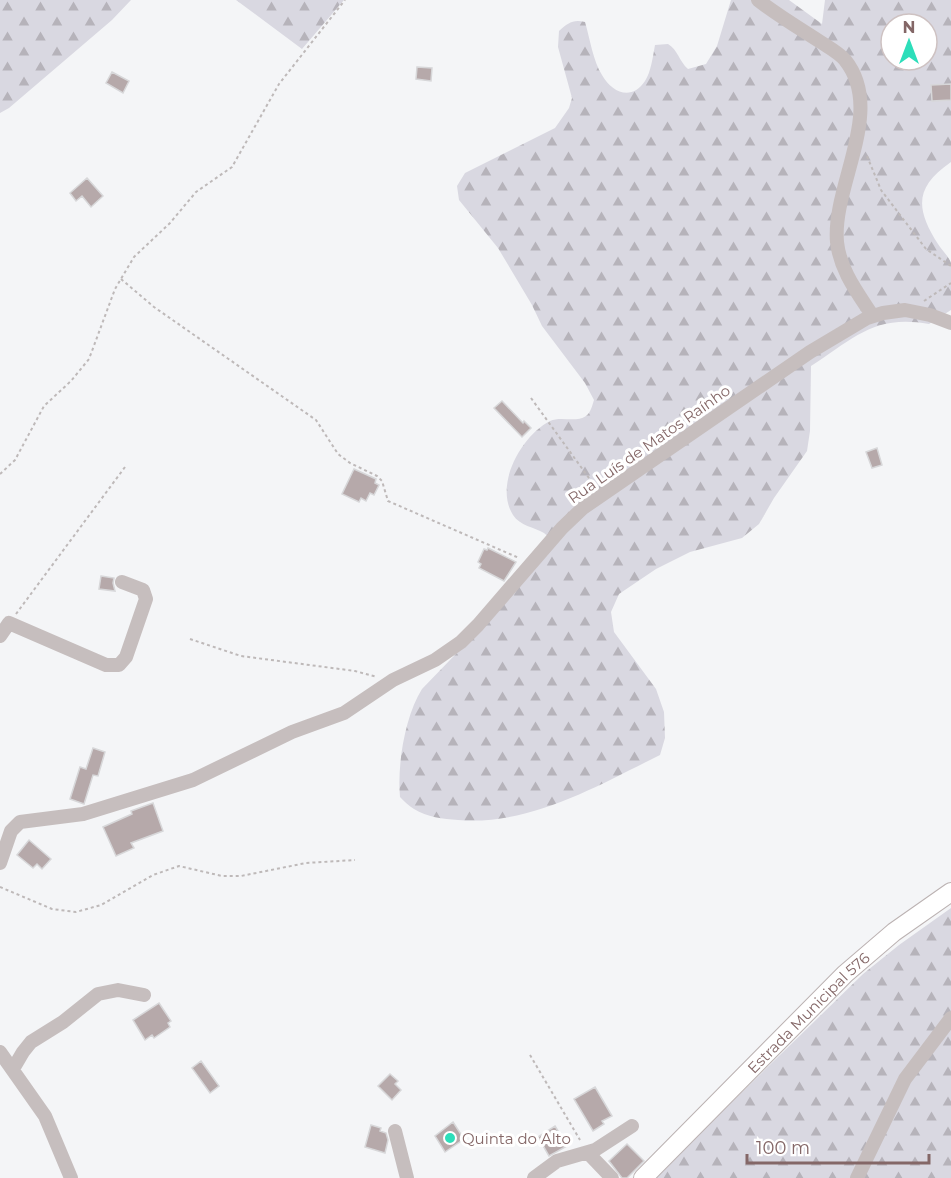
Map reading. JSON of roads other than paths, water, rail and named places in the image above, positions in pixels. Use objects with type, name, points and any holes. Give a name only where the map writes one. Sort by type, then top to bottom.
[{"type":"main road","name":"Estrada Municipal 576","points":[[644,1178],[845,974],[894,932],[951,892]]},
{"type":"street","points":[[759,0],[835,51],[843,58],[856,80],[860,121],[838,217],[837,241],[849,279],[872,315],[892,311],[910,311],[951,323]]},
{"type":"street","name":"Rua Luís de Matos Raínho","points":[[6,828],[23,821],[79,814],[203,776],[292,732],[340,716],[354,708],[390,682],[435,660],[461,642],[488,615],[569,521],[810,352],[872,315]]},
{"type":"street","points":[[0,636],[9,623],[106,665],[119,665],[126,657],[146,599],[143,590],[122,582]]},
{"type":"street","points":[[0,863],[6,828]]},
{"type":"street","points":[[13,1069],[22,1052],[31,1042],[66,1020],[100,993],[118,990],[144,995]]},
{"type":"street","points":[[857,1178],[905,1079],[951,1018]]},
{"type":"street","points":[[0,1052],[47,1120],[71,1178]]},
{"type":"street","points":[[534,1178],[556,1161],[588,1153],[632,1126]]},
{"type":"street","points":[[395,1131],[407,1178]]},
{"type":"street","points":[[588,1153],[612,1178]]},
{"type":"place","name":"Quinta do Alto","points":[[450,1138]]}]
